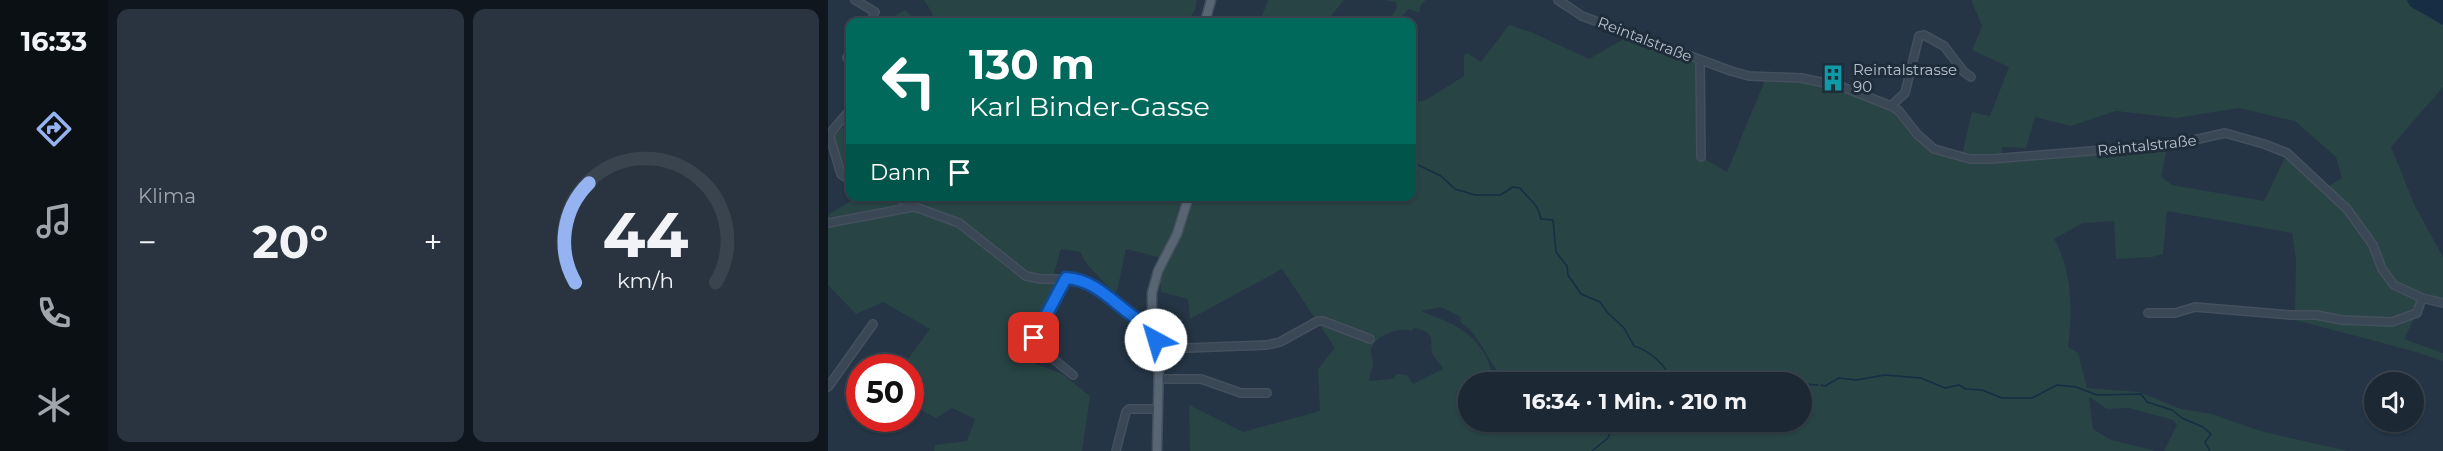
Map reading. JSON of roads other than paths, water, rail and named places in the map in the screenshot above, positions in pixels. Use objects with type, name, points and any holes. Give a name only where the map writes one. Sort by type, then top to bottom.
[{"type":"main road","points":[[1206,18],[1211,0]]},
{"type":"main road","points":[[1157,451],[1159,379],[1151,308],[1154,282],[1162,261],[1177,234],[1187,201]]},
{"type":"street","points":[[855,0],[874,11],[874,18]]},
{"type":"street","name":"Reintalstraße","points":[[1558,0],[1582,16],[1749,76],[1801,78],[1826,82],[1891,106],[1899,111],[1917,134],[1934,149],[1945,154],[1970,159],[2176,144],[2194,142],[2225,133],[2272,147],[2288,153],[2347,209],[2373,246],[2382,269],[2394,285],[2422,298],[2443,303]]},
{"type":"street","points":[[1891,106],[1905,93],[1919,36],[1924,35],[1944,46],[1964,72],[1971,77]]},
{"type":"street","name":"Reintalstraße","points":[[1700,60],[1701,157]]},
{"type":"street","points":[[846,115],[831,131],[830,137],[841,174],[846,177]]},
{"type":"street","points":[[902,201],[959,224],[1026,276],[1040,279],[1066,278],[1088,283],[1153,327]]},
{"type":"street","points":[[828,223],[913,207]]},
{"type":"street","points":[[1066,278],[1034,340],[1035,344],[1073,375]]},
{"type":"street","points":[[2148,313],[2175,312],[2195,307],[2316,315],[2342,320],[2392,322],[2417,313],[2422,298]]},
{"type":"street","points":[[1157,346],[1172,345],[1188,348],[1267,345],[1280,342],[1318,321],[1370,339]]},
{"type":"street","points":[[828,387],[873,324]]},
{"type":"street","points":[[1159,379],[1201,379],[1241,393],[1267,393]]},
{"type":"street","points":[[1116,451],[1126,412],[1129,409],[1157,409]]},
{"type":"water","points":[[2407,0],[2443,0],[2443,25],[2410,6]]},
{"type":"waterway","points":[[1416,164],[1441,176],[1455,189],[1475,195],[1500,195],[1513,187],[1520,188],[1535,205],[1541,219],[1553,220],[1556,252],[1567,266],[1568,275],[1581,294],[1600,302],[1624,328],[1634,346],[1651,355],[1667,372]]},
{"type":"waterway","points":[[1821,385],[1825,386],[1839,378],[1856,380],[1885,375],[1921,378],[1945,388],[1959,385],[1966,389],[1982,390],[2002,398],[2032,398],[2057,385],[2076,387],[2097,395],[2141,394],[2147,402],[2172,410],[2182,418],[2203,427],[2211,434],[2205,442],[2210,451]]},
{"type":"waterway","points":[[1812,385],[1818,385]]},
{"type":"waterway","points":[[1592,451],[1608,438],[1610,432]]},
{"type":"place","name":"Reintalstrasse 90","points":[[1833,78]]}]
